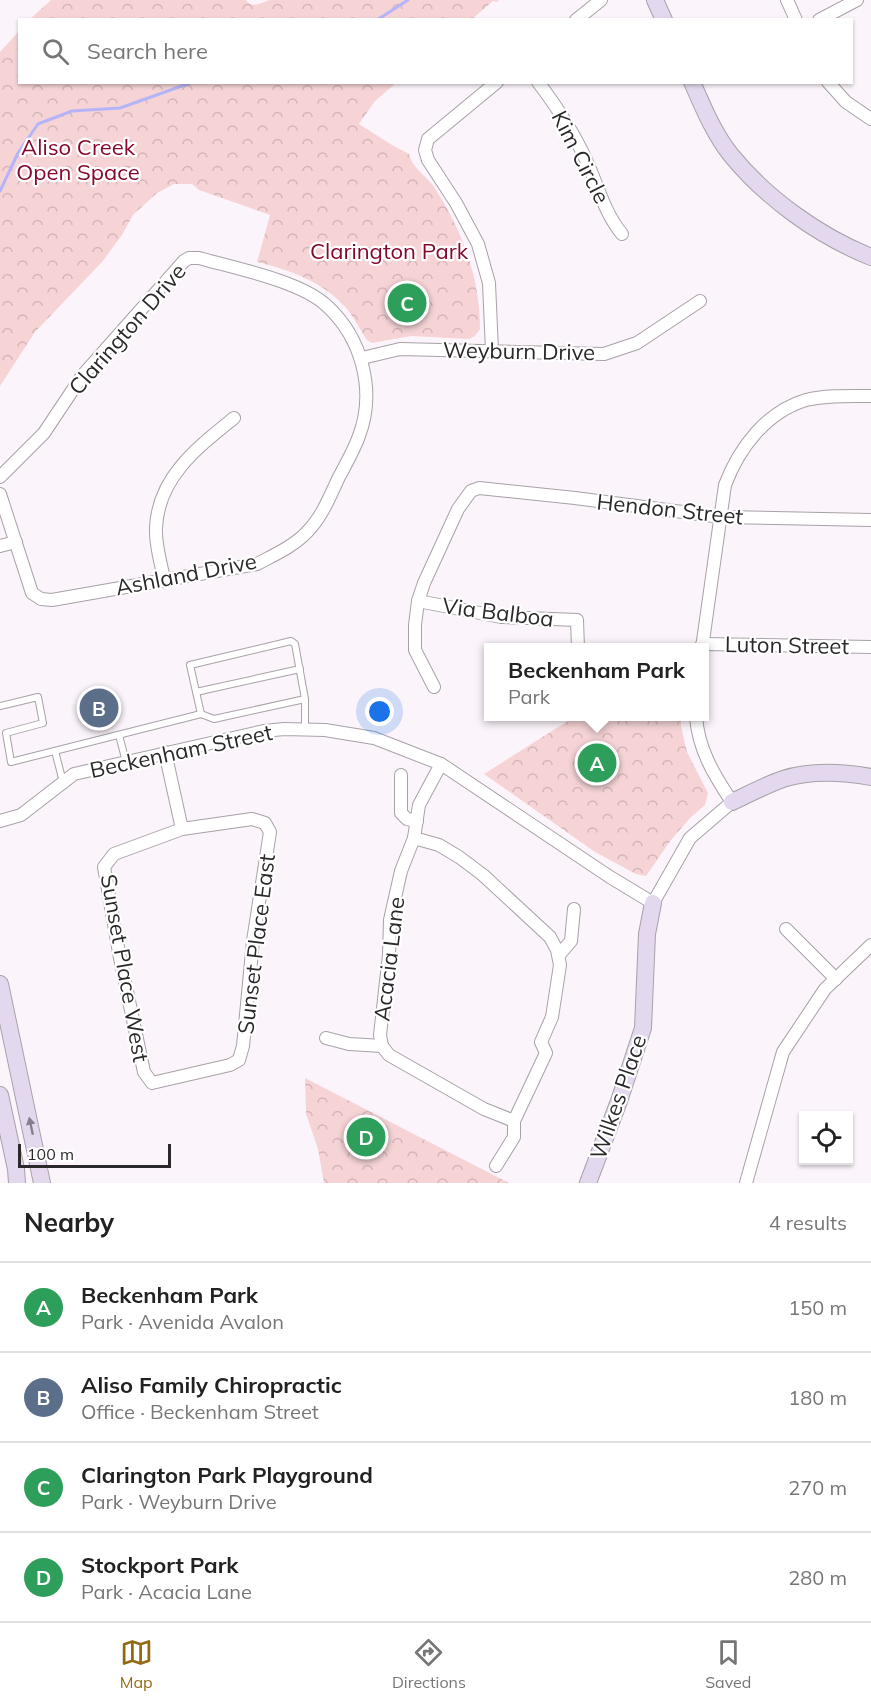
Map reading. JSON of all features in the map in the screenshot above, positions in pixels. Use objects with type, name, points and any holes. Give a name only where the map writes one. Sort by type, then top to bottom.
[{"type":"street","points":[[578,18],[601,0]]},
{"type":"street","points":[[655,0],[663,18]]},
{"type":"street","points":[[787,0],[795,18]]},
{"type":"street","points":[[823,18],[857,0]]},
{"type":"street","points":[[492,351],[489,283],[478,244],[424,150],[428,139],[494,84]]},
{"type":"street","name":"Kim Circle","points":[[540,84],[559,109],[587,161],[614,225],[622,234]]},
{"type":"street","points":[[693,84],[710,122],[731,154],[757,182],[793,212],[843,245],[871,257]]},
{"type":"street","points":[[830,84],[846,102],[871,119]]},
{"type":"street","name":"Clarington Drive","points":[[0,477],[44,433],[82,376],[189,258],[199,258],[272,279],[326,304],[345,327],[362,358]]},
{"type":"street","name":"Weyburn Drive","points":[[362,358],[400,349],[604,354],[637,343],[700,301]]},
{"type":"street","name":"Ashland Drive","points":[[16,542],[32,593],[41,599],[52,600],[257,564],[282,551],[307,532],[325,508],[360,435],[365,412],[366,391],[362,358]]},
{"type":"street","points":[[702,643],[725,485],[734,462],[766,422],[806,400],[841,396],[871,396]]},
{"type":"street","points":[[164,579],[156,528],[160,503],[170,479],[200,445],[234,418]]},
{"type":"street","name":"Hendon Street","points":[[418,601],[423,583],[458,509],[471,491],[479,488],[575,498],[721,518],[871,520]]},
{"type":"street","points":[[0,494],[16,542],[0,546]]},
{"type":"street","points":[[418,601],[415,650],[434,687]]},
{"type":"street","name":"Via Balboa","points":[[418,601],[501,617],[578,620],[578,643]]},
{"type":"street","name":"Luton Street","points":[[709,646],[871,647]]},
{"type":"street","points":[[696,721],[697,735],[709,765],[732,802]]},
{"type":"street","name":"Beckenham Street","points":[[0,821],[21,815],[74,774],[264,731],[325,730],[374,738],[441,764],[610,877],[653,903]]},
{"type":"street","points":[[165,752],[182,828]]},
{"type":"street","name":"Acacia Lane","points":[[441,764],[419,805],[414,838],[401,872],[390,920],[389,956],[380,1035],[382,1046],[389,1055],[427,1077],[484,1109],[514,1121]]},
{"type":"street","points":[[653,903],[690,838],[732,802],[784,779],[815,774],[849,773],[871,777]]},
{"type":"street","points":[[401,775],[401,813],[407,819],[417,821]]},
{"type":"street","name":"Sunset Place East","points":[[153,1083],[230,1065],[239,1060],[243,1046],[253,941],[270,832],[265,823],[252,819],[182,828]]},
{"type":"street","name":"Sunset Place West","points":[[153,1083],[144,1072],[104,867],[114,854],[182,828]]},
{"type":"street","points":[[414,838],[429,841],[450,851],[483,875],[550,937],[559,955],[557,994],[552,1017],[541,1042],[546,1053],[514,1121],[514,1137],[496,1166]]},
{"type":"street","name":"Wilkes Place","points":[[588,1183],[643,1028],[647,934],[653,903]]},
{"type":"street","points":[[559,955],[571,940],[574,909]]},
{"type":"street","points":[[786,929],[836,979]]},
{"type":"street","points":[[746,1183],[783,1052],[825,989],[871,945]]},
{"type":"street","points":[[0,984],[42,1183]]},
{"type":"street","points":[[326,1038],[349,1044],[382,1046]]},
{"type":"street","points":[[0,1095],[17,1183]]},
{"type":"lane","points":[[201,714],[190,665],[291,641],[295,644],[305,699],[304,729]]},
{"type":"lane","points":[[196,692],[300,669]]},
{"type":"lane","points":[[0,706],[38,697],[43,723],[6,733],[11,762],[201,714],[214,719],[305,699]]},
{"type":"lane","points":[[119,735],[126,762]]},
{"type":"lane","points":[[55,750],[64,782]]},
{"type":"green space","points":[[51,0],[246,0],[254,5],[269,0],[499,0],[493,1],[473,18],[31,18]]},
{"type":"green space","name":"Aliso Creek Open Space","points":[[18,32],[18,84],[395,84],[375,101],[359,124],[409,154],[411,160],[433,185],[446,206],[462,239],[473,274],[480,329],[475,336],[469,339],[411,336],[372,343],[367,340],[347,309],[328,291],[294,273],[257,262],[270,215],[199,190],[192,184],[174,184],[157,193],[133,215],[122,235],[102,262],[35,332],[0,386],[0,52]]},
{"type":"green space","points":[[568,721],[681,721],[687,752],[708,793],[705,805],[671,840],[646,876],[636,874],[595,852],[484,774]]},
{"type":"green space","points":[[305,1078],[509,1183],[324,1183],[318,1149],[306,1114]]},
{"type":"waterway","points":[[380,18],[408,0]]},
{"type":"waterway","points":[[0,191],[18,153],[38,124],[72,111],[120,108],[187,84]]},
{"type":"place","name":"Clarington Park Playground","points":[[407,303]]},
{"type":"place","name":"Aliso Family Chiropractic","points":[[99,708]]},
{"type":"place","name":"Beckenham Park","points":[[597,763]]},
{"type":"place","name":"Stockport Park","points":[[366,1137]]},
{"type":"park label","name":"Clarington Park","points":[[389,251]]}]
